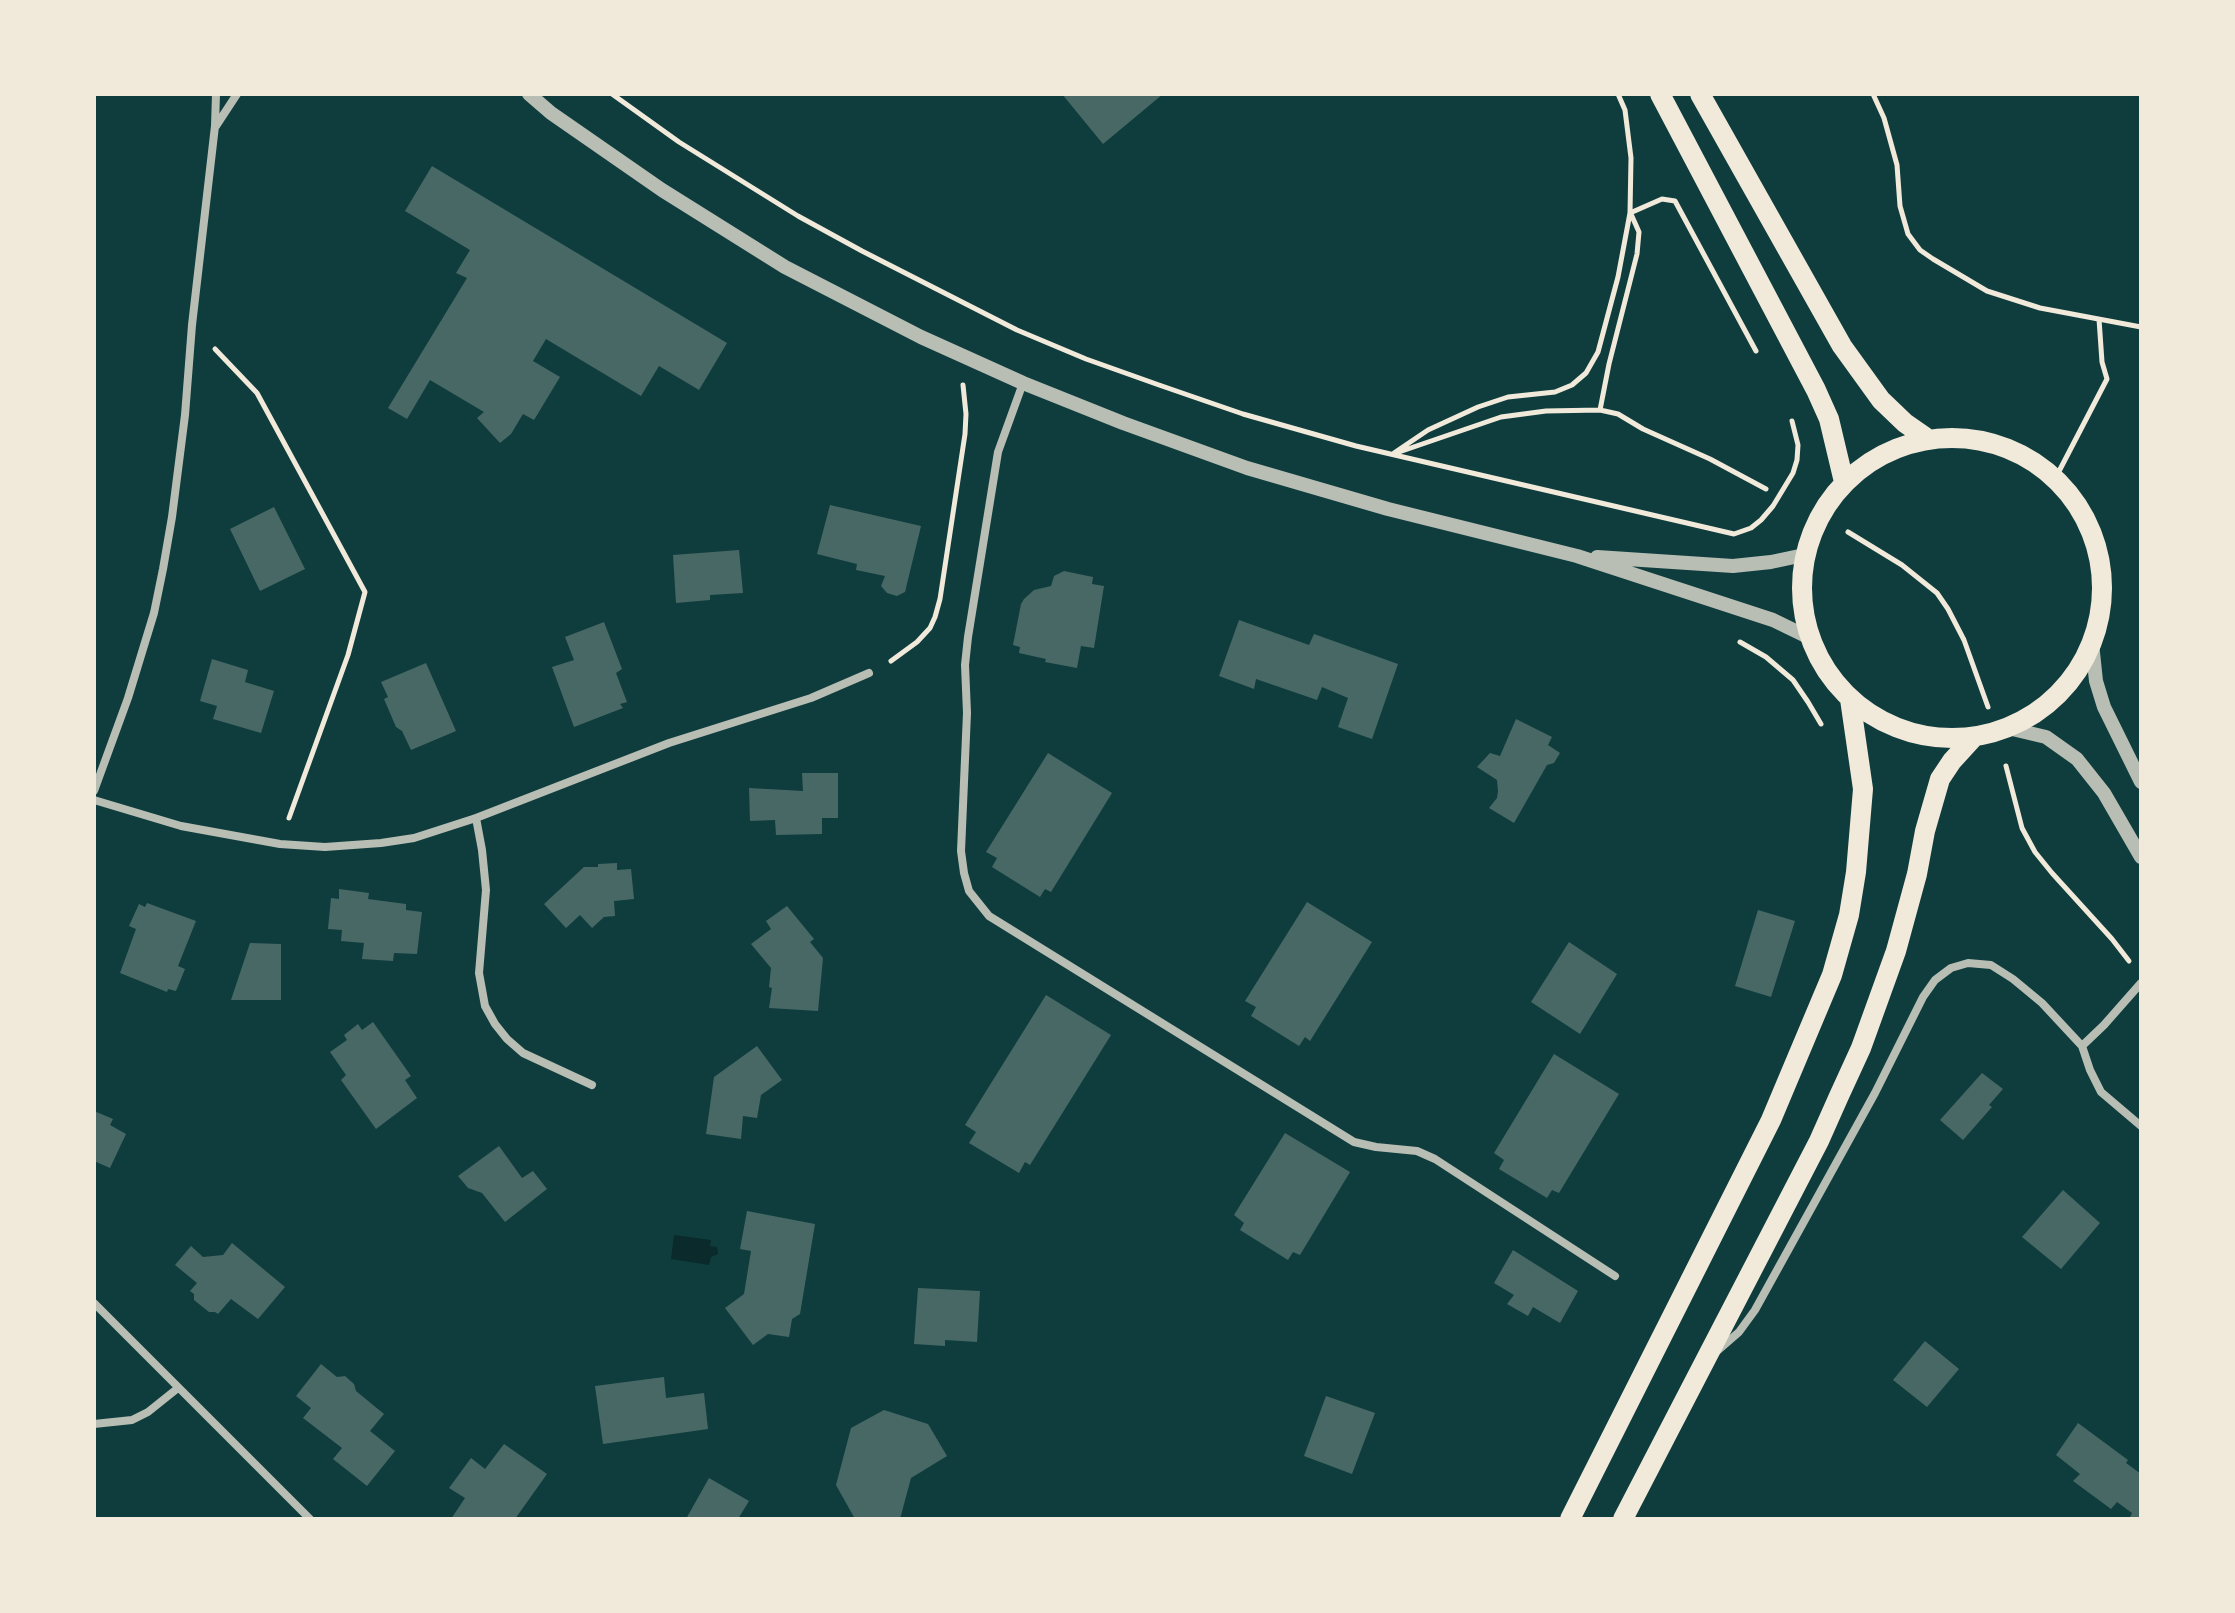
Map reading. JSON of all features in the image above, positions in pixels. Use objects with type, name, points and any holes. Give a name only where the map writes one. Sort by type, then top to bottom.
[{"type":"main road","points":[[1660,94],[1816,390],[1829,419],[1844,482]]},
{"type":"main road","points":[[1700,94],[1842,346],[1881,400],[1928,439]]},
{"type":"main road","points":[[1962,437],[2008,448],[2048,472],[2079,507],[2098,550],[2102,598],[2092,643],[2073,679],[2044,707],[2008,728],[1973,738],[1936,738],[1890,725],[1850,699],[1826,671],[1810,638],[1801,597],[1804,555],[1826,503],[1844,482],[1882,453],[1928,439],[1962,437]]},
{"type":"main road","points":[[1570,1519],[1771,1120],[1832,975],[1849,915],[1863,789],[1850,699]]},
{"type":"main road","points":[[1623,1519],[1819,1141],[1861,1048],[1896,951],[1940,779],[1973,738]]},
{"type":"street","points":[[94,791],[128,698],[154,613],[163,569],[180,467],[216,94]]},
{"type":"street","points":[[215,126],[237,94]]},
{"type":"street","points":[[513,94],[551,113]]},
{"type":"street","points":[[529,94],[551,113],[662,190],[785,267],[865,310],[1023,383],[1123,423],[1261,472],[1388,509],[1577,556],[1773,620],[1810,638]]},
{"type":"street","points":[[1023,383],[998,452],[965,665],[967,713],[961,851],[969,891],[989,916],[1354,1142],[1417,1151],[1435,1159],[1615,1276]]},
{"type":"street","points":[[1577,556],[1733,566],[1804,555]]},
{"type":"street","points":[[2092,643],[2096,681],[2104,707],[2141,782]]},
{"type":"street","points":[[94,800],[181,826],[280,844],[325,847],[414,838],[476,818],[669,743],[811,698],[869,673]]},
{"type":"street","points":[[2008,728],[2046,737],[2077,759],[2104,793],[2141,857]]},
{"type":"street","points":[[476,818],[486,890],[479,973],[485,1006],[501,1032],[523,1053],[592,1085]]},
{"type":"street","points":[[1700,1367],[1739,1332],[1755,1310],[1875,1093],[1923,997],[1935,980],[1951,968],[1968,963],[1991,965],[2042,1003],[2082,1046],[2101,1092],[2141,1126]]},
{"type":"street","points":[[2082,1046],[2141,983]]},
{"type":"street","points":[[94,1303],[310,1519]]},
{"type":"street","points":[[94,1424],[132,1420],[148,1412],[178,1388]]},
{"type":"path","points":[[612,94],[679,142],[798,216],[1017,330],[1086,359],[1243,414],[1356,446],[1734,534],[1751,528],[1761,520],[1793,473],[1798,445],[1792,419]]},
{"type":"path","points":[[1394,453],[1428,430],[1478,407],[1508,397],[1555,392],[1572,385],[1586,373],[1598,352],[1618,277],[1630,213],[1631,158],[1625,110],[1618,94]]},
{"type":"path","points":[[1873,94],[1884,118],[1897,165],[1900,206],[1908,234],[1920,250],[1987,291],[2040,308],[2141,327]]},
{"type":"path","points":[[1630,213],[1662,199],[1675,201],[1757,353]]},
{"type":"path","points":[[1600,410],[1637,254],[1639,232],[1630,213]]},
{"type":"path","points":[[2055,479],[2107,379],[2102,362],[2099,319]]},
{"type":"path","points":[[192,325],[257,393],[365,592],[348,655],[280,844]]},
{"type":"path","points":[[869,673],[917,642],[935,617],[965,434],[963,385],[970,359]]},
{"type":"path","points":[[1394,453],[1501,417],[1546,411],[1600,410],[1618,414],[1766,489]]},
{"type":"path","points":[[1848,532],[1902,565],[1937,593],[1964,640],[1988,707]]},
{"type":"path","points":[[1729,637],[1780,668],[1808,702],[1823,729]]},
{"type":"path","points":[[2006,766],[2022,828],[2035,852],[2133,967]]},
{"type":"water","points":[[674,1235],[711,1240],[710,1246],[717,1247],[718,1254],[711,1257],[709,1265],[671,1259]]},
{"type":"building","points":[[1062,94],[1163,94],[1103,144]]},
{"type":"building","points":[[432,166],[727,343],[699,390],[659,366],[641,396],[546,339],[533,361],[560,377],[534,420],[523,414],[511,434],[500,443],[477,418],[484,412],[430,380],[407,419],[388,408],[467,278],[456,273],[470,250],[405,211]]},
{"type":"building","points":[[830,505],[921,526],[905,592],[897,596],[887,593],[881,586],[885,576],[856,570],[857,564],[817,554]]},
{"type":"building","points":[[274,507],[305,569],[260,591],[230,529]]},
{"type":"building","points":[[739,550],[743,593],[710,595],[710,600],[676,603],[673,555]]},
{"type":"building","points":[[1064,571],[1093,577],[1092,584],[1104,586],[1094,648],[1081,646],[1077,668],[1019,653],[1020,647],[1013,645],[1024,599],[1034,590],[1051,586],[1054,576]]},
{"type":"building","points":[[1239,620],[1309,645],[1314,634],[1398,664],[1372,739],[1338,727],[1348,698],[1322,687],[1317,700],[1256,679],[1254,689],[1219,676]]},
{"type":"building","points":[[604,622],[622,669],[616,673],[627,702],[620,704],[623,708],[574,727],[552,667],[574,660],[565,637]]},
{"type":"building","points":[[212,659],[248,670],[245,682],[274,691],[261,733],[213,719],[217,706],[200,701]]},
{"type":"building","points":[[426,663],[456,731],[411,750],[402,731],[396,727],[384,699],[388,697],[381,682]]},
{"type":"building","points":[[1516,719],[1552,737],[1548,745],[1560,753],[1554,763],[1547,765],[1514,823],[1489,808],[1497,798],[1497,780],[1477,767],[1490,753],[1500,756]]},
{"type":"building","points":[[1048,753],[1112,793],[1051,892],[1045,889],[1040,897],[992,867],[997,858],[986,852]]},
{"type":"building","points":[[802,773],[838,773],[838,818],[822,818],[822,834],[776,835],[775,820],[750,821],[749,788],[803,791]]},
{"type":"building","points":[[617,863],[617,870],[631,869],[634,899],[614,901],[615,916],[604,917],[592,928],[580,915],[566,928],[544,904],[584,867]]},
{"type":"building","points":[[339,889],[369,893],[368,899],[406,904],[406,910],[422,912],[417,954],[394,953],[393,961],[362,959],[364,943],[341,941],[342,930],[328,929],[331,898],[339,899]]},
{"type":"building","points":[[1307,902],[1372,942],[1310,1041],[1305,1037],[1299,1046],[1251,1016],[1256,1007],[1245,1001]]},
{"type":"building","points":[[147,903],[196,921],[178,966],[185,969],[176,991],[168,989],[167,992],[120,973],[136,929],[129,926],[139,904],[145,907]]},
{"type":"building","points":[[787,906],[814,939],[810,942],[823,958],[818,1011],[769,1008],[771,968],[751,944],[771,929],[766,921]]},
{"type":"building","points":[[1758,910],[1795,921],[1771,997],[1735,986]]},
{"type":"building","points":[[1569,942],[1617,974],[1580,1034],[1531,1002]]},
{"type":"building","points":[[250,943],[281,944],[281,1000],[231,1000]]},
{"type":"building","points":[[1046,995],[1111,1035],[1030,1165],[1025,1162],[1019,1173],[969,1143],[976,1132],[965,1125]]},
{"type":"building","points":[[373,1022],[411,1076],[405,1080],[417,1098],[376,1129],[341,1080],[346,1075],[330,1052],[347,1040],[344,1035],[358,1024],[362,1030]]},
{"type":"building","points":[[757,1046],[782,1080],[761,1095],[757,1118],[743,1116],[741,1139],[706,1134],[714,1077]]},
{"type":"building","points":[[1554,1054],[1619,1094],[1559,1193],[1552,1190],[1547,1198],[1499,1169],[1504,1160],[1494,1153]]},
{"type":"building","points":[[1982,1073],[2003,1089],[1989,1105],[1992,1107],[1963,1140],[1940,1120]]},
{"type":"building","points":[[94,1111],[113,1119],[110,1125],[126,1134],[110,1168],[94,1161]]},
{"type":"building","points":[[1285,1133],[1350,1172],[1300,1255],[1293,1252],[1288,1260],[1240,1230],[1244,1223],[1234,1215]]},
{"type":"building","points":[[499,1146],[522,1178],[533,1171],[547,1189],[505,1222],[482,1193],[468,1188],[458,1176]]},
{"type":"building","points":[[2063,1190],[2100,1223],[2061,1269],[2022,1237]]},
{"type":"building","points":[[747,1211],[815,1224],[800,1314],[792,1319],[789,1337],[768,1334],[753,1345],[725,1308],[744,1294],[751,1251],[740,1249]]},
{"type":"building","points":[[232,1243],[285,1287],[258,1319],[231,1299],[218,1314],[209,1312],[194,1300],[194,1294],[190,1291],[197,1283],[175,1265],[191,1246],[203,1257],[223,1255]]},
{"type":"building","points":[[1513,1250],[1578,1291],[1560,1323],[1533,1307],[1528,1316],[1507,1304],[1514,1295],[1494,1283]]},
{"type":"building","points":[[918,1288],[980,1291],[977,1342],[945,1340],[945,1346],[914,1344]]},
{"type":"building","points":[[1925,1341],[1959,1369],[1927,1407],[1893,1380]]},
{"type":"building","points":[[321,1364],[337,1377],[345,1376],[354,1384],[356,1391],[384,1414],[370,1431],[395,1451],[367,1486],[333,1459],[342,1448],[303,1418],[311,1408],[296,1396]]},
{"type":"building","points":[[664,1377],[666,1398],[704,1393],[708,1429],[603,1444],[595,1386]]},
{"type":"building","points":[[1326,1396],[1375,1413],[1352,1474],[1304,1456]]},
{"type":"building","points":[[884,1410],[928,1424],[947,1456],[911,1478],[900,1519],[855,1519],[836,1485],[851,1428]]},
{"type":"building","points":[[2078,1423],[2128,1460],[2126,1463],[2141,1474],[2141,1519],[2129,1519],[2132,1513],[2117,1502],[2111,1509],[2073,1481],[2080,1474],[2056,1455]]},
{"type":"building","points":[[504,1444],[547,1474],[515,1519],[451,1519],[465,1498],[449,1488],[471,1458],[485,1469]]},
{"type":"building","points":[[709,1478],[749,1501],[738,1519],[686,1519]]}]
